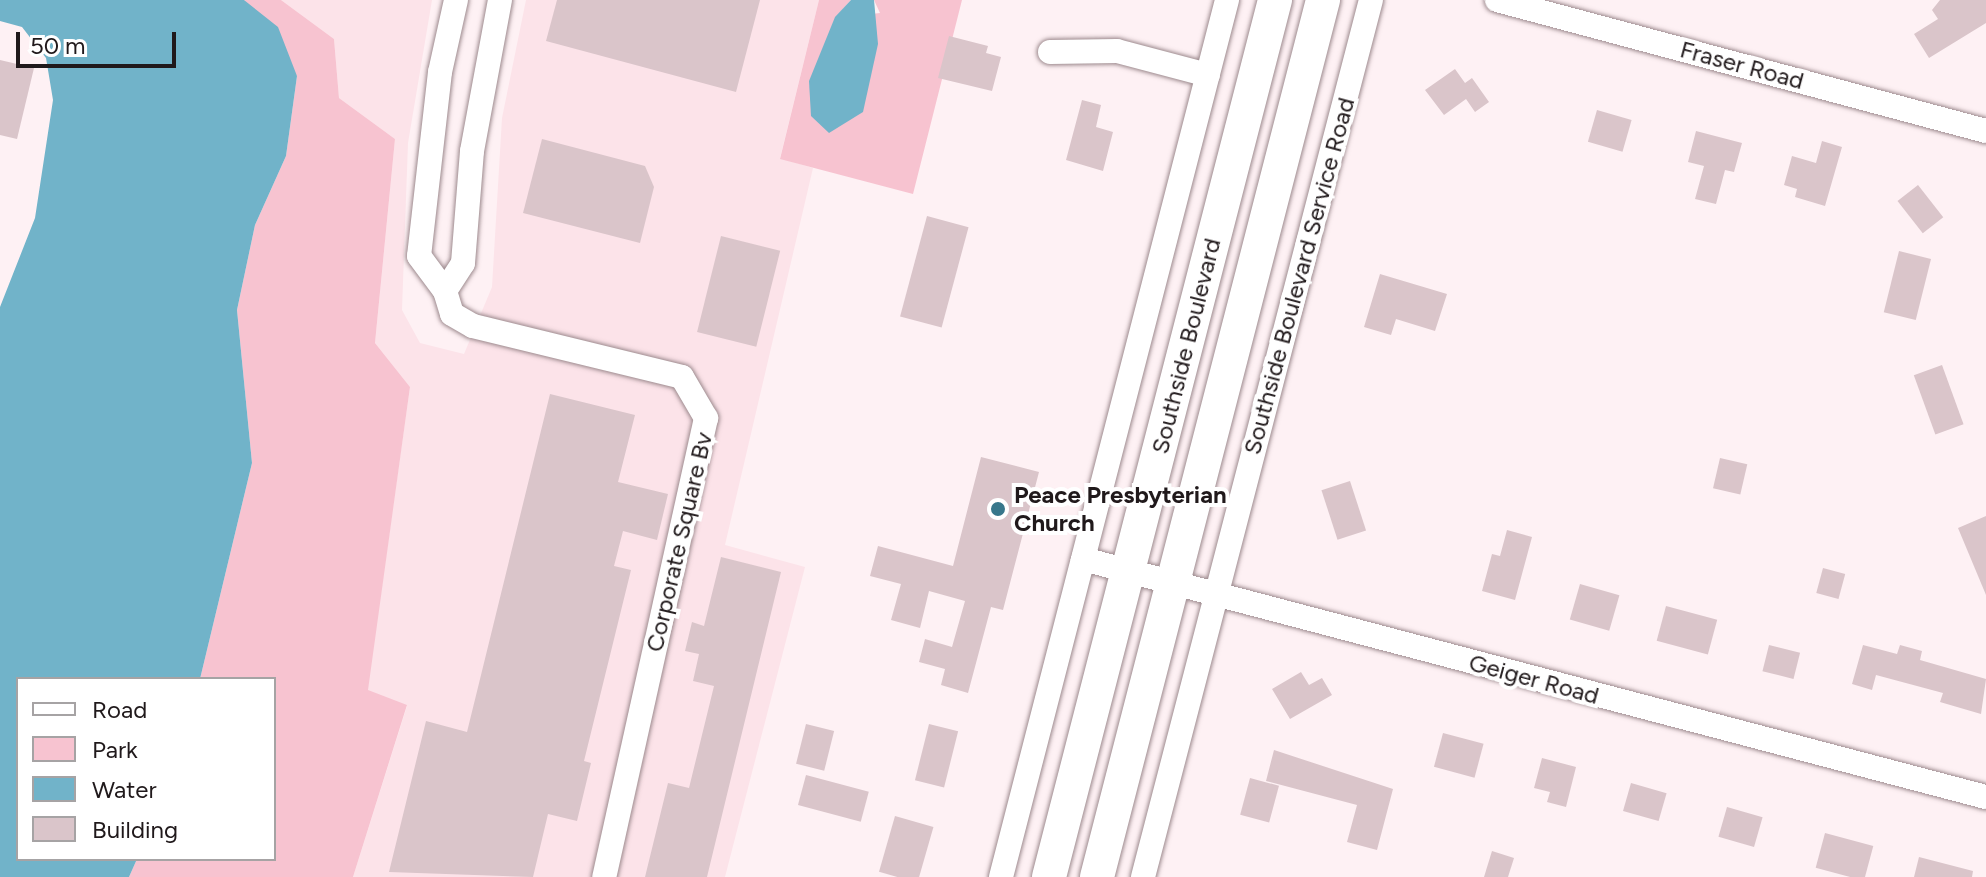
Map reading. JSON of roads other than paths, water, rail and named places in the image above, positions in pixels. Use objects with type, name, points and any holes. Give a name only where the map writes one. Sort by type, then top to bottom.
[{"type":"highway","name":"Southside Boulevard","points":[[1049,877],[1275,0]]},
{"type":"highway","name":"Southside Boulevard","points":[[1097,877],[1323,0]]},
{"type":"street","name":"Corporate Square Bv","points":[[456,0],[435,102],[419,256],[445,291],[452,314],[473,326],[682,377],[706,418],[604,877]]},
{"type":"street","points":[[445,291],[463,263],[472,151],[500,0]]},
{"type":"street","points":[[1001,877],[1227,0]]},
{"type":"street","name":"Southside Boulevard Service Road","points":[[1143,877],[1371,0]]},
{"type":"street","name":"Fraser Road","points":[[1497,0],[1986,131]]},
{"type":"street","points":[[1050,52],[1117,51],[1208,75]]},
{"type":"street","name":"Geiger Road","points":[[1083,559],[1986,797]]},
{"type":"water","points":[[0,0],[244,0],[278,27],[297,76],[286,156],[255,225],[237,310],[252,463],[200,677],[16,677],[16,861],[136,861],[129,877],[0,877],[0,307],[35,218],[53,100],[46,58],[22,27],[0,21]]},
{"type":"water","points":[[851,0],[874,0],[878,44],[863,112],[829,133],[811,116],[809,81],[835,17]]},
{"type":"place","name":"Peace Presbyterian Church","points":[[998,509]]}]
